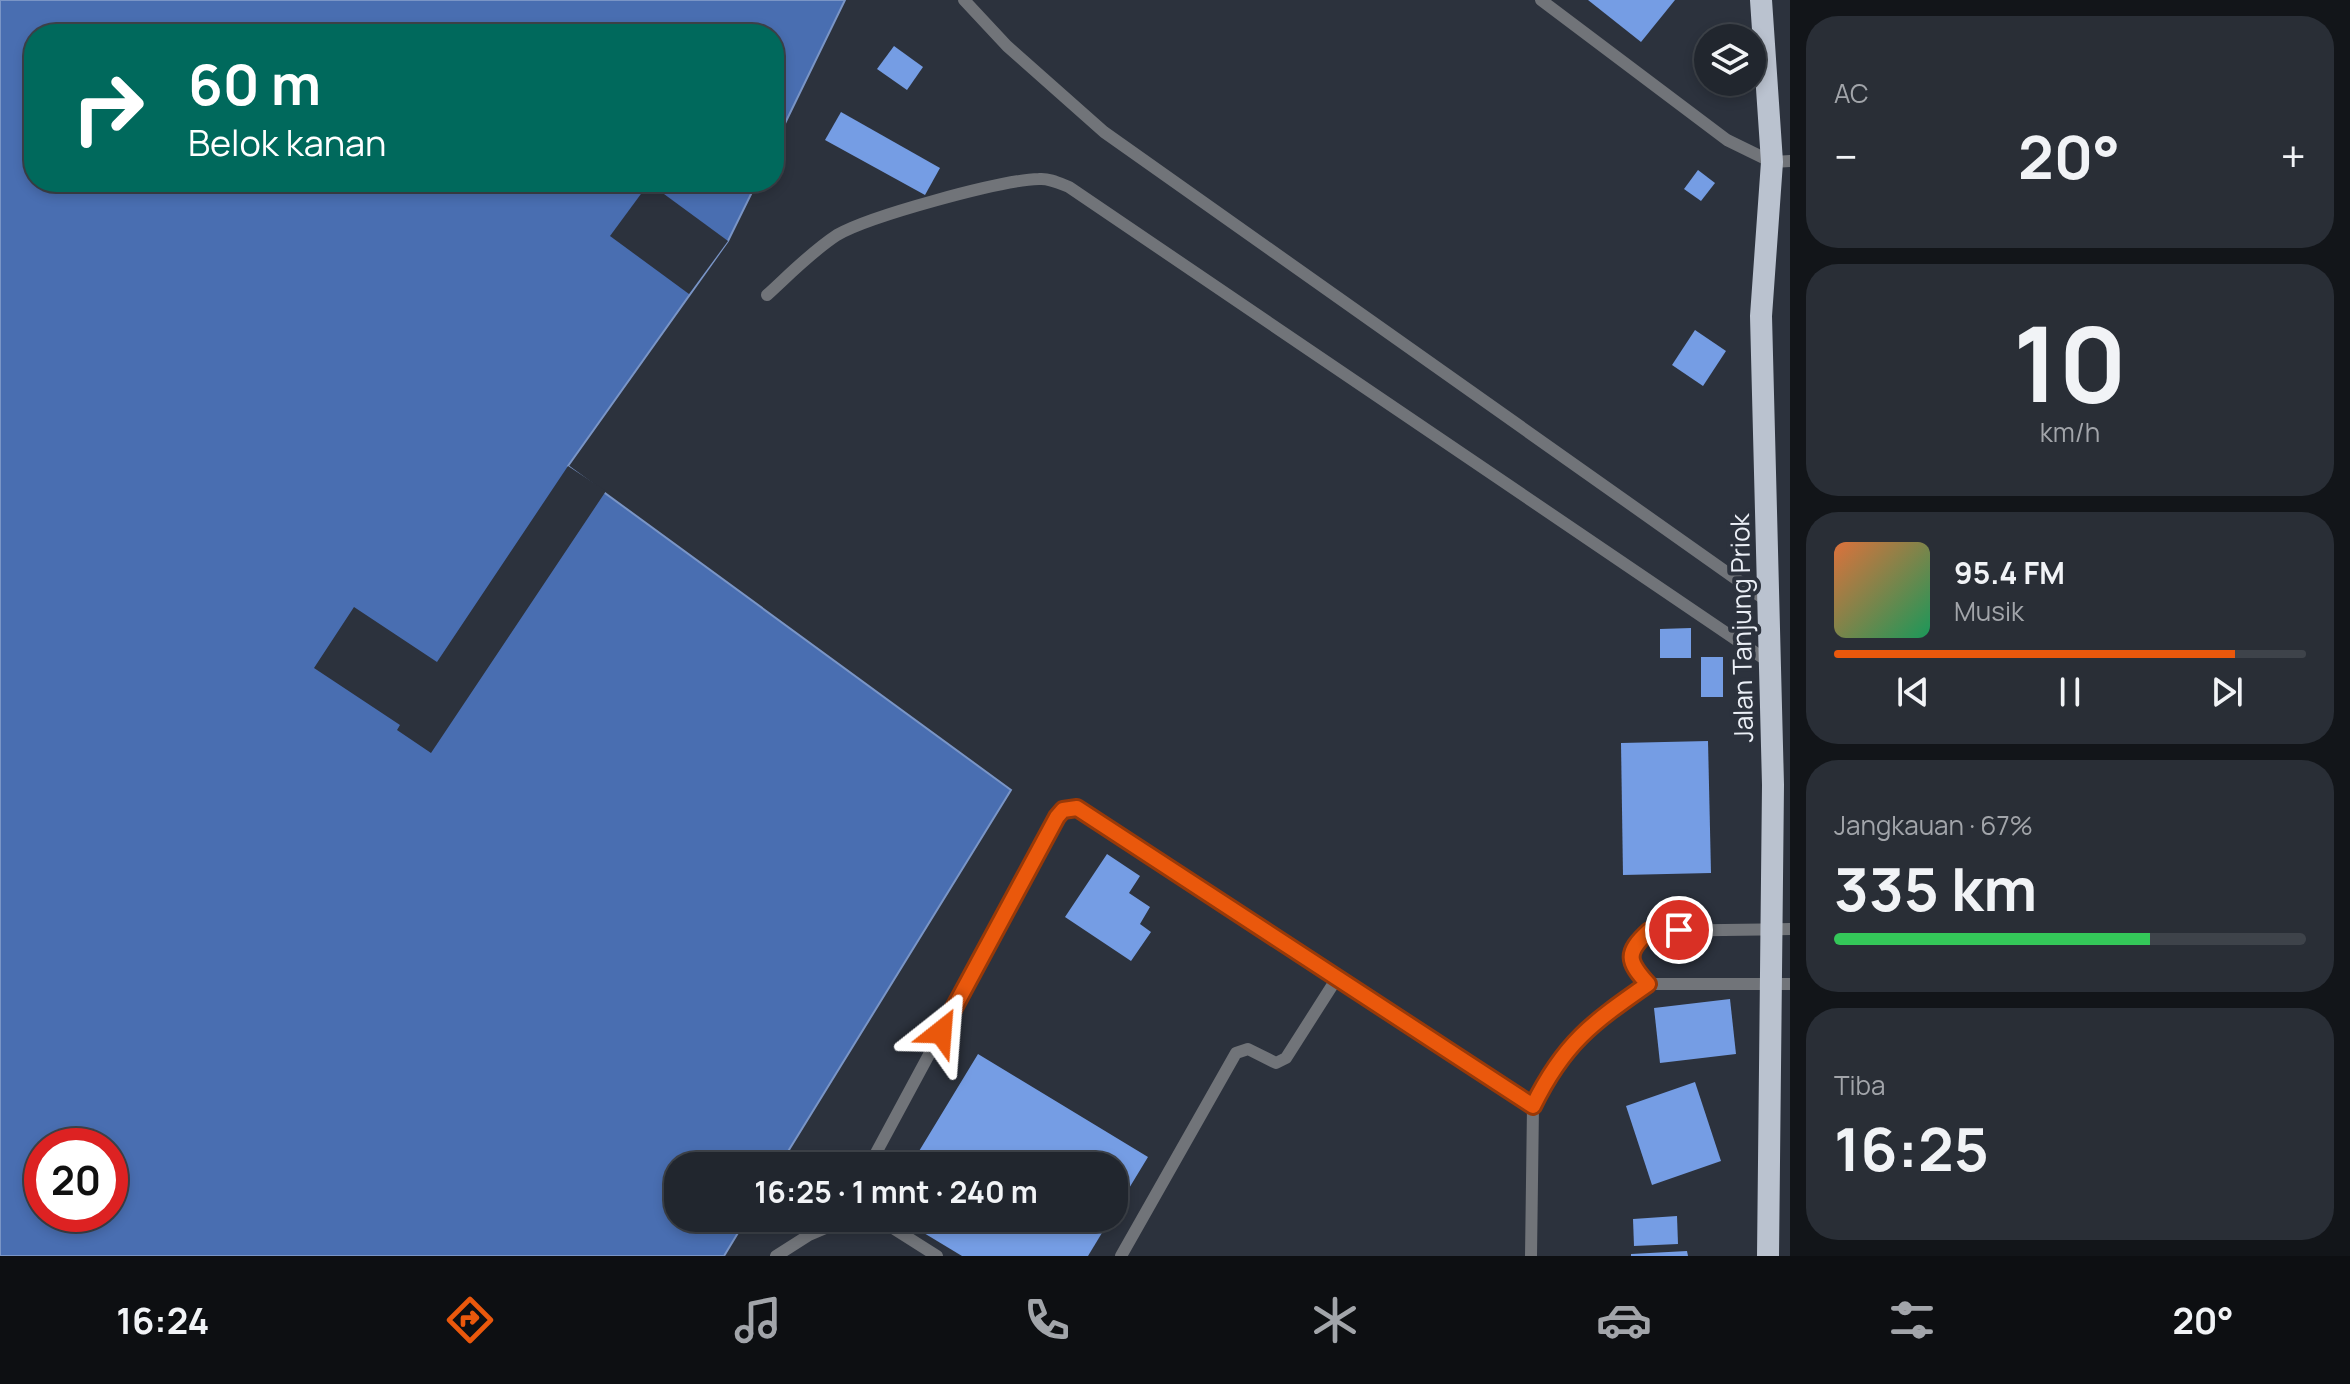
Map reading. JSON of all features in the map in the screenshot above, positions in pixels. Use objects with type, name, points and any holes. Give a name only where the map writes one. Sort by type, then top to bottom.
[{"type":"highway","name":"Jalan Tanjung Priok","points":[[1761,0],[1781,162],[1761,316],[1781,984],[1768,1256]]},
{"type":"lane","points":[[964,0],[1007,46],[1104,132],[1771,604]]},
{"type":"lane","points":[[1541,0],[1727,140],[1781,162]]},
{"type":"lane","points":[[767,295],[839,234],[870,221],[1013,181],[1044,178],[1069,187],[1772,664]]},
{"type":"lane","points":[[877,1152],[1063,810],[1077,808],[1533,1106]]},
{"type":"lane","points":[[1648,984],[1633,968],[1630,954],[1649,931],[1780,929]]},
{"type":"lane","points":[[1121,1256],[1236,1053],[1248,1049],[1276,1063],[1286,1058],[1337,978]]},
{"type":"lane","points":[[1531,1256],[1533,1106],[1552,1068],[1572,1042],[1597,1019],[1648,984],[1781,984]]},
{"type":"lane","points":[[776,1256],[816,1232]]},
{"type":"lane","points":[[899,1232],[937,1256]]},
{"type":"water","points":[[0,0],[845,0],[784,125],[784,24],[24,24],[24,192],[752,192],[728,241],[568,466],[1011,790],[788,1152],[664,1152],[664,1232],[739,1232],[724,1256],[0,1256]]},
{"type":"pier","points":[[642,192],[661,192],[728,241],[689,294],[610,236]]},
{"type":"pier","points":[[568,466],[606,491],[431,753],[397,730],[400,725],[314,668],[354,607],[437,662]]},
{"type":"building","points":[[1588,0],[1675,0],[1641,42]]},
{"type":"building","points":[[894,46],[923,67],[907,90],[877,69]]},
{"type":"building","points":[[841,112],[940,168],[925,195],[825,140]]},
{"type":"building","points":[[1698,170],[1715,183],[1701,201],[1684,189]]},
{"type":"building","points":[[1695,330],[1726,351],[1703,386],[1672,365]]},
{"type":"building","points":[[1691,628],[1691,658],[1660,658],[1660,629]]},
{"type":"building","points":[[1701,657],[1723,657],[1723,697],[1701,697]]},
{"type":"building","points":[[1708,741],[1711,873],[1623,875],[1621,743]]},
{"type":"building","points":[[1107,854],[1140,876],[1129,893],[1150,907],[1140,924],[1151,932],[1131,961],[1065,917]]},
{"type":"building","points":[[1730,999],[1736,1054],[1660,1063],[1654,1008]]},
{"type":"building","points":[[978,1054],[1148,1157],[1128,1190],[1128,1152],[918,1152]]},
{"type":"building","points":[[1695,1082],[1721,1161],[1652,1185],[1626,1106]]},
{"type":"building","points":[[1677,1216],[1678,1244],[1634,1246],[1633,1219]]},
{"type":"building","points":[[922,1232],[1103,1232],[1088,1256],[962,1256]]},
{"type":"building","points":[[1687,1251],[1688,1256],[1631,1256],[1631,1254]]},
{"type":"route","points":[[941,1032],[1057,817],[1063,810],[1077,808],[1533,1106],[1552,1068],[1572,1042],[1597,1019],[1648,984],[1633,968],[1630,954],[1636,943],[1649,931],[1679,930]]}]
